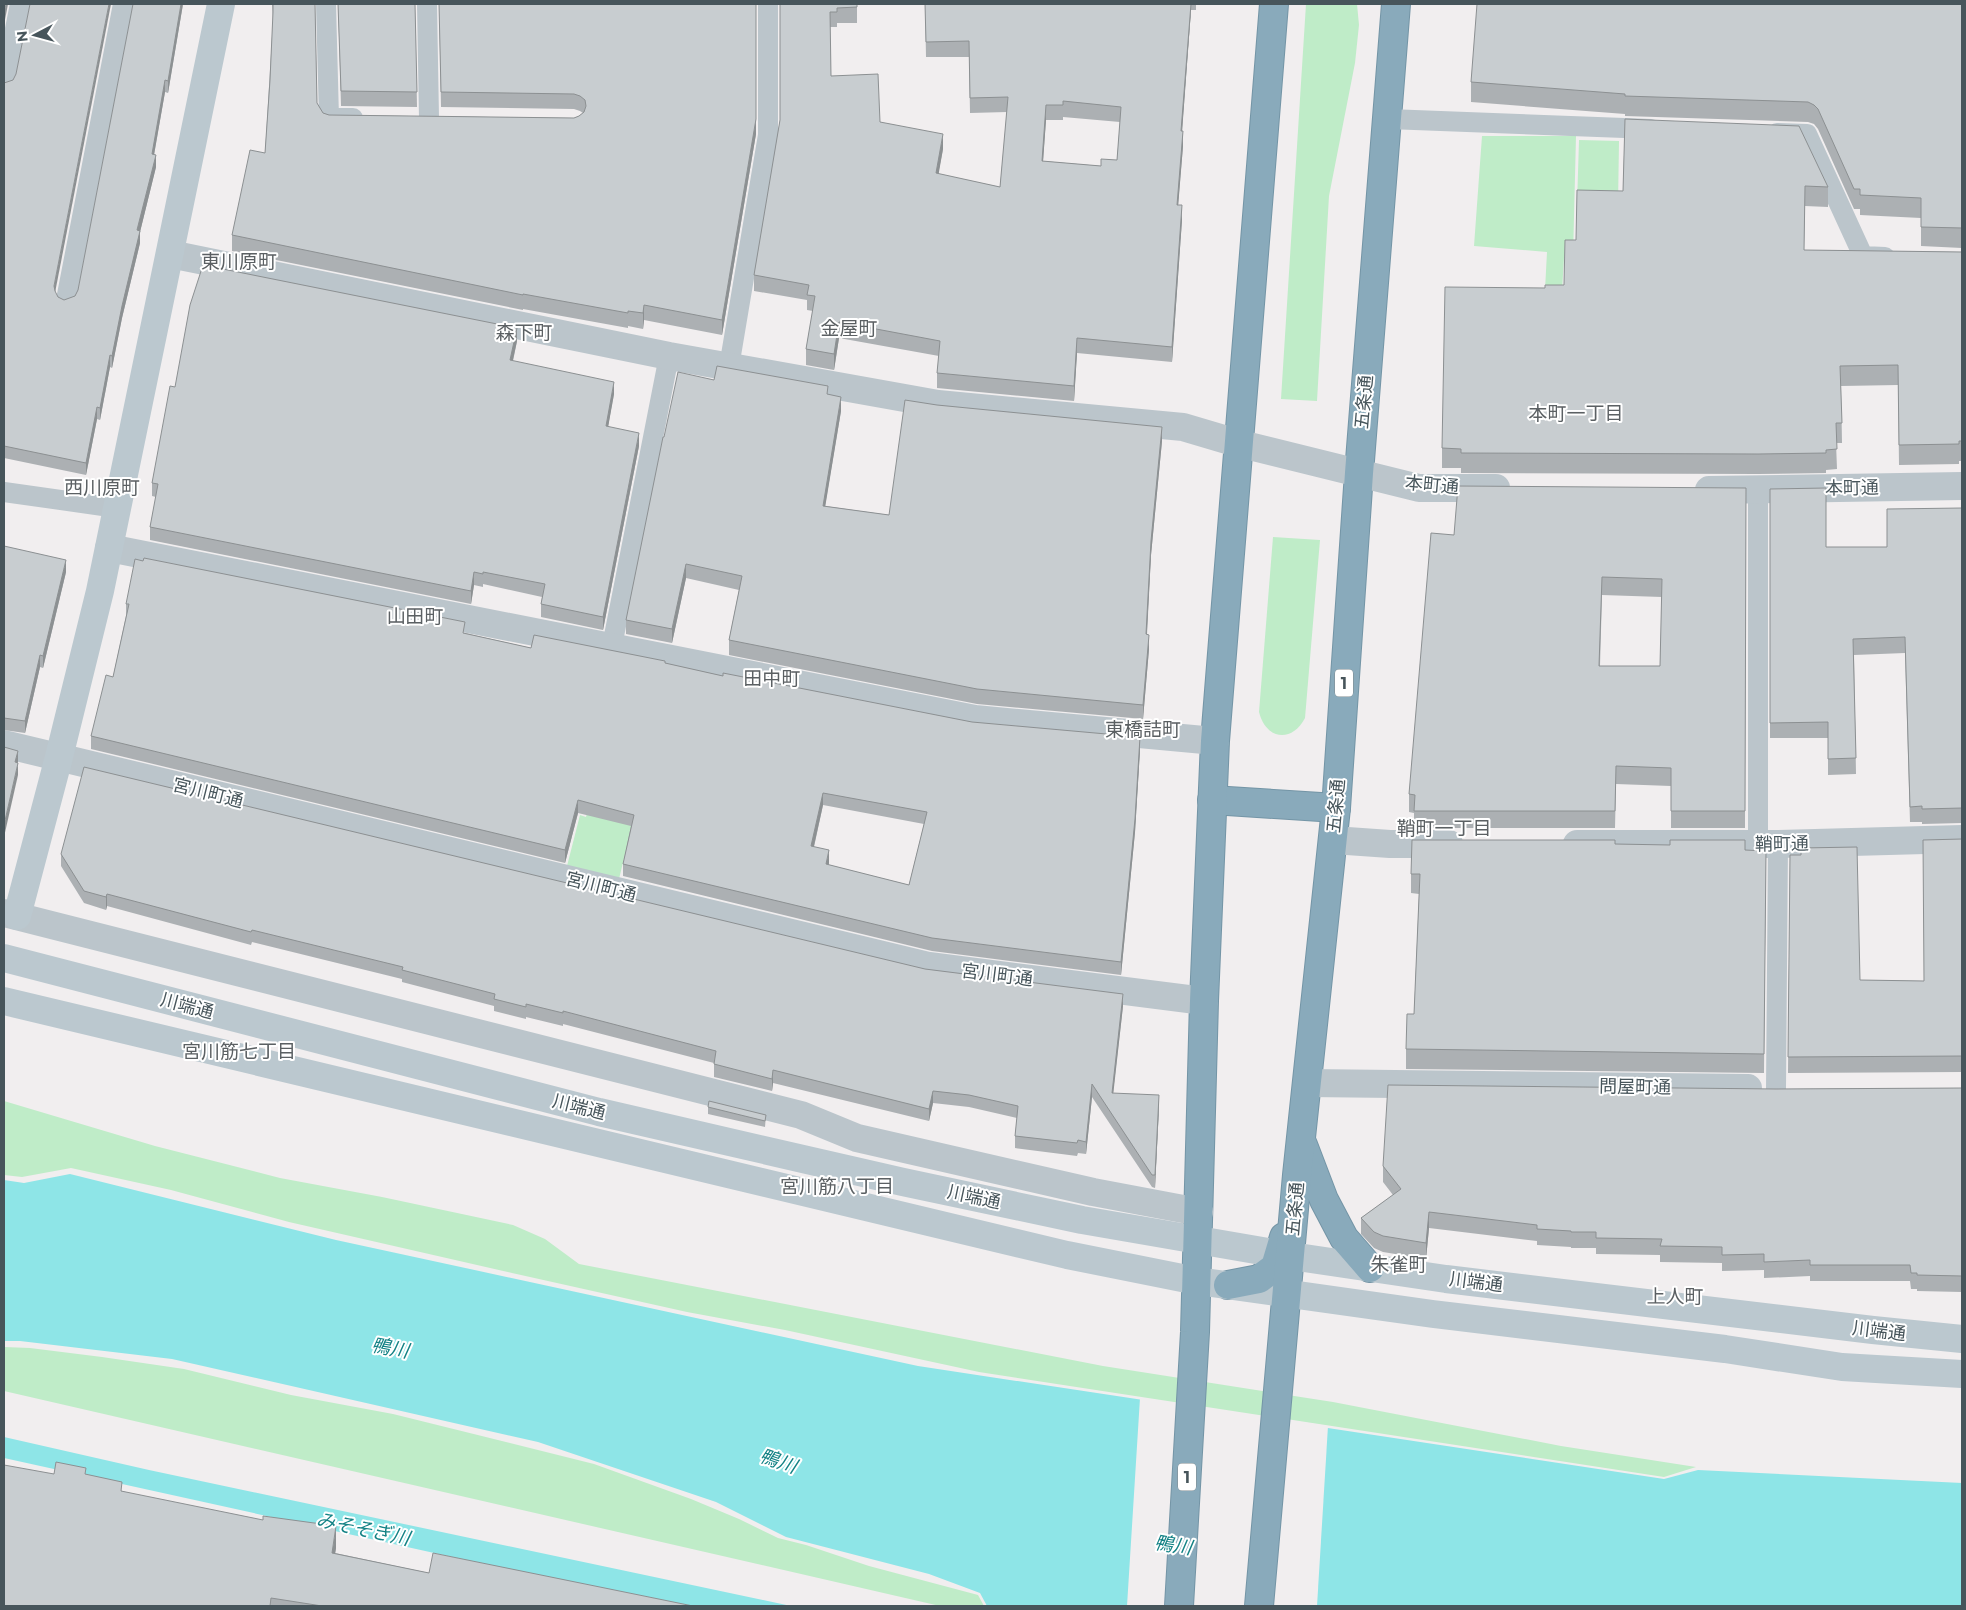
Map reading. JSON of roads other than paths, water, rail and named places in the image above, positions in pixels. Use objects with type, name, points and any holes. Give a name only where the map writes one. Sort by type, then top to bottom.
[{"type":"highway","name":"1","points":[[1179,1606],[1195,1348],[1204,1001],[1215,741],[1237,443],[1242,403],[1274,4]]},
{"type":"highway","name":"五条通","points":[[1260,1606],[1288,1293],[1285,1255],[1296,1194],[1336,808],[1359,473],[1396,4]]},
{"type":"highway","points":[[1212,800],[1336,808]]},
{"type":"highway","name":"1","points":[[1302,1141],[1324,1200],[1344,1238],[1370,1268]]},
{"type":"highway","name":"1","points":[[1228,1285],[1259,1278],[1275,1267],[1285,1255]]},
{"type":"street","points":[[221,4],[109,548],[59,757],[10,915],[802,1115],[857,1138],[1093,1192],[1199,1212]]},
{"type":"street","name":"本町通","points":[[170,254],[669,356],[938,404],[1183,428],[1419,488],[1518,489]]},
{"type":"street","name":"本町通","points":[[1688,490],[1962,486]]},
{"type":"street","points":[[109,548],[975,718],[1215,741]]},
{"type":"street","name":"宮川町通","points":[[4,744],[929,966],[1204,1001]]},
{"type":"street","name":"鞘町通","points":[[1551,844],[1768,844],[1962,839]]},
{"type":"street","points":[[1333,840],[1390,844],[1473,844]]},
{"type":"street","name":"川端通","points":[[4,958],[599,1112],[903,1182],[1082,1220],[1285,1255],[1446,1279],[1844,1327],[1962,1339]]},
{"type":"street","name":"川端通","points":[[4,1001],[1067,1255],[1196,1281],[1433,1314],[1725,1349],[1842,1367],[1962,1374]]},
{"type":"street","name":"問屋町通","points":[[1308,1083],[1786,1089]]},
{"type":"lane","points":[[4,84],[20,4]]},
{"type":"lane","points":[[66,300],[122,4]]},
{"type":"lane","points":[[326,4],[329,118],[369,118]]},
{"type":"lane","points":[[409,118],[439,118],[428,4]]},
{"type":"lane","points":[[729,367],[768,135],[768,4]]},
{"type":"lane","points":[[1388,119],[1669,129]]},
{"type":"lane","points":[[1758,133],[1807,134],[1864,256],[1903,257]]},
{"type":"lane","points":[[612,646],[669,356]]},
{"type":"lane","points":[[1758,490],[1768,844],[1786,1089]]},
{"type":"lane","points":[[4,492],[117,508]]},
{"type":"water","name":"鴨川","points":[[70,1174],[336,1240],[918,1366],[1664,1479],[1698,1470],[1962,1483],[1962,1606],[987,1606],[980,1593],[929,1574],[786,1537],[716,1502],[538,1442],[172,1359],[20,1341],[4,1341],[4,1180],[24,1183]]},
{"type":"water","name":"みそそぎ川","points":[[4,1437],[149,1470],[791,1606],[693,1606],[516,1571],[4,1458]]},
{"type":"district","name":"東川原町","points":[[239,261]]},
{"type":"district","name":"金屋町","points":[[849,328]]},
{"type":"district","name":"森下町","points":[[524,332]]},
{"type":"district","name":"本町一丁目","points":[[1576,413]]},
{"type":"district","name":"西川原町","points":[[102,487]]},
{"type":"district","name":"山田町","points":[[415,616]]},
{"type":"district","name":"田中町","points":[[772,678]]},
{"type":"district","name":"東橋詰町","points":[[1143,729]]},
{"type":"district","name":"鞘町一丁目","points":[[1444,828]]},
{"type":"district","name":"宮川筋七丁目","points":[[239,1051]]},
{"type":"district","name":"宮川筋八丁目","points":[[837,1186]]},
{"type":"district","name":"朱雀町","points":[[1399,1264]]},
{"type":"district","name":"上人町","points":[[1675,1296]]}]
